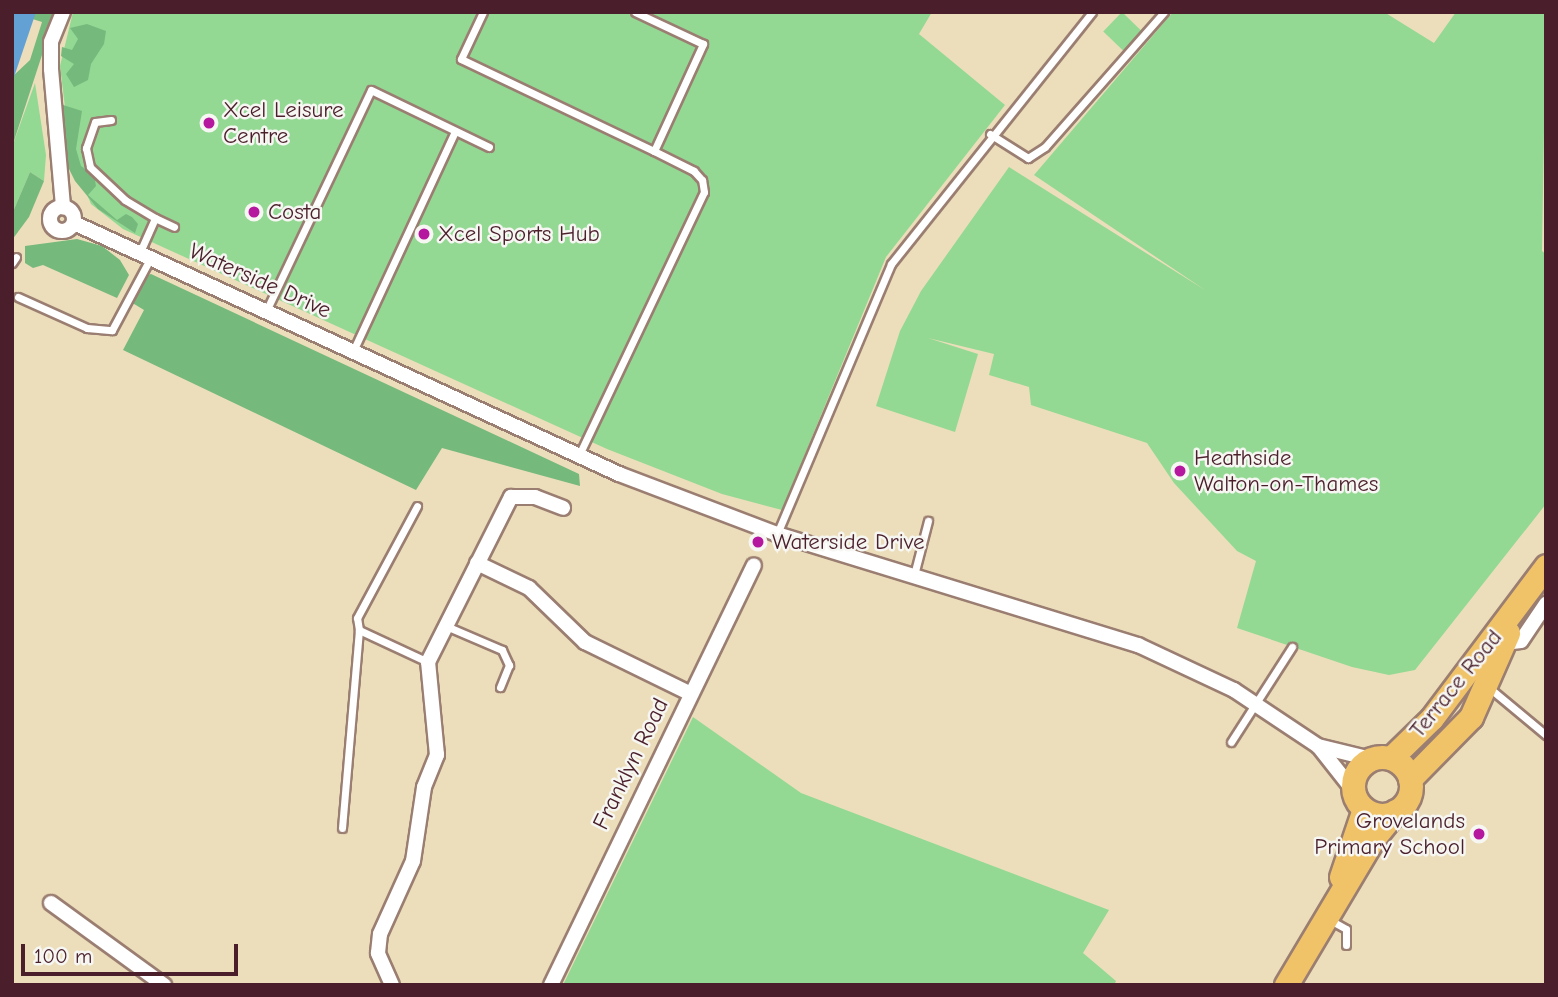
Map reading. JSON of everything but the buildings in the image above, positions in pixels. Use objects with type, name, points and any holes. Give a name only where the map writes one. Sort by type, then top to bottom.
[{"type":"main road","name":"Terrace Road","points":[[1410,779],[1458,733],[1475,680],[1546,566]]},
{"type":"main road","name":"Terrace Road","points":[[1381,759],[1475,680],[1504,642],[1518,607]]},
{"type":"main road","points":[[1286,985],[1330,909],[1410,794],[1410,779],[1381,759],[1355,774],[1359,800],[1330,909]]},
{"type":"main road","points":[[1359,800],[1374,814],[1396,811]]},
{"type":"street","points":[[63,12],[51,42],[51,83],[64,207]]},
{"type":"street","points":[[64,207],[71,211],[74,223],[62,231],[51,224],[52,212],[64,207]]},
{"type":"street","name":"Waterside Drive","points":[[74,223],[267,309],[579,455],[777,534],[1138,645],[1197,670],[1257,704],[1318,746],[1359,800]]},
{"type":"street","points":[[392,985],[378,953],[380,934],[413,861],[424,787],[437,755],[428,662],[511,497],[535,497],[563,508]]},
{"type":"street","points":[[477,562],[529,588],[585,642],[691,694]]},
{"type":"street","name":"Franklyn Road","points":[[551,985],[754,565]]},
{"type":"street","points":[[1504,642],[1521,641],[1546,604]]},
{"type":"street","name":"Waterside Drive","points":[[1318,746],[1381,759]]},
{"type":"street","points":[[51,902],[164,985]]},
{"type":"lane","points":[[484,12],[461,58],[699,175],[704,192],[579,455]]},
{"type":"lane","points":[[635,12],[704,44],[654,151]]},
{"type":"lane","points":[[777,534],[891,264],[990,134],[1092,12]]},
{"type":"lane","points":[[990,134],[1028,158],[1045,146],[1164,12]]},
{"type":"lane","points":[[267,309],[371,90],[489,147]]},
{"type":"lane","points":[[111,120],[95,122],[86,148],[90,167],[125,200],[174,227]]},
{"type":"lane","points":[[354,349],[454,131]]},
{"type":"lane","points":[[18,297],[87,328],[112,330],[145,254],[155,218]]},
{"type":"lane","points":[[342,828],[359,630],[357,618],[417,506]]},
{"type":"lane","points":[[914,575],[928,521]]},
{"type":"lane","points":[[445,626],[502,650],[509,665],[500,687]]},
{"type":"lane","points":[[359,630],[428,662]]},
{"type":"lane","points":[[1231,741],[1292,647]]},
{"type":"lane","points":[[1475,680],[1546,735]]},
{"type":"lane","points":[[1330,909],[1346,929],[1346,945]]},
{"type":"green space","points":[[25,12],[56,12],[12,147],[12,77],[30,60],[42,22],[23,16]]},
{"type":"green space","name":"Xcel Sports Hub","points":[[73,12],[932,12],[919,34],[1005,105],[886,257],[782,510],[722,494],[607,449],[123,229],[91,204],[71,157],[60,66]]},
{"type":"green space","points":[[1122,12],[1143,32],[1124,52],[1103,31]]},
{"type":"green space","points":[[1173,12],[1384,12],[1434,43],[1456,12],[1546,12],[1542,251],[1546,254],[1546,504],[1415,670],[1389,675],[1352,667],[1237,628],[1256,561],[1237,551],[1174,483],[1147,443],[1031,405],[1029,387],[989,375],[994,354],[928,338],[978,354],[955,432],[876,406],[900,331],[921,291],[1009,167],[1205,290],[1034,175]]},
{"type":"green space","points":[[87,24],[106,31],[104,44],[91,64],[88,80],[74,87],[66,74],[74,64],[61,56],[62,47],[72,50],[78,39],[70,28]]},
{"type":"green space","points":[[35,83],[46,155],[44,181],[30,172],[12,214],[12,147]]},
{"type":"green space","points":[[60,104],[82,111],[76,149],[81,166],[94,175],[96,186],[88,195],[117,220],[126,214],[132,217],[138,224],[135,233],[98,209],[75,181],[62,155]]},
{"type":"green space","points":[[30,172],[44,181],[29,217],[12,240],[12,214]]},
{"type":"green space","points":[[77,239],[102,246],[120,260],[129,275],[117,298],[43,265],[33,268],[25,263],[25,246]]},
{"type":"green space","points":[[151,274],[579,474],[580,486],[442,448],[416,490],[123,350],[144,310],[126,299],[138,278]]},
{"type":"green space","points":[[693,717],[801,793],[1109,910],[1083,953],[1116,981],[1114,985],[563,985]]},
{"type":"water","points":[[12,12],[36,12],[12,83]]},
{"type":"place","name":"Xcel Leisure Centre","points":[[209,123]]},
{"type":"place","name":"Costa","points":[[254,212]]},
{"type":"place","name":"Xcel Sports Hub","points":[[424,234]]},
{"type":"place","name":"Heathside Walton-on-Thames","points":[[1180,471]]},
{"type":"place","name":"Waterside Drive","points":[[758,542]]},
{"type":"place","name":"Grovelands Primary School","points":[[1479,834]]}]
